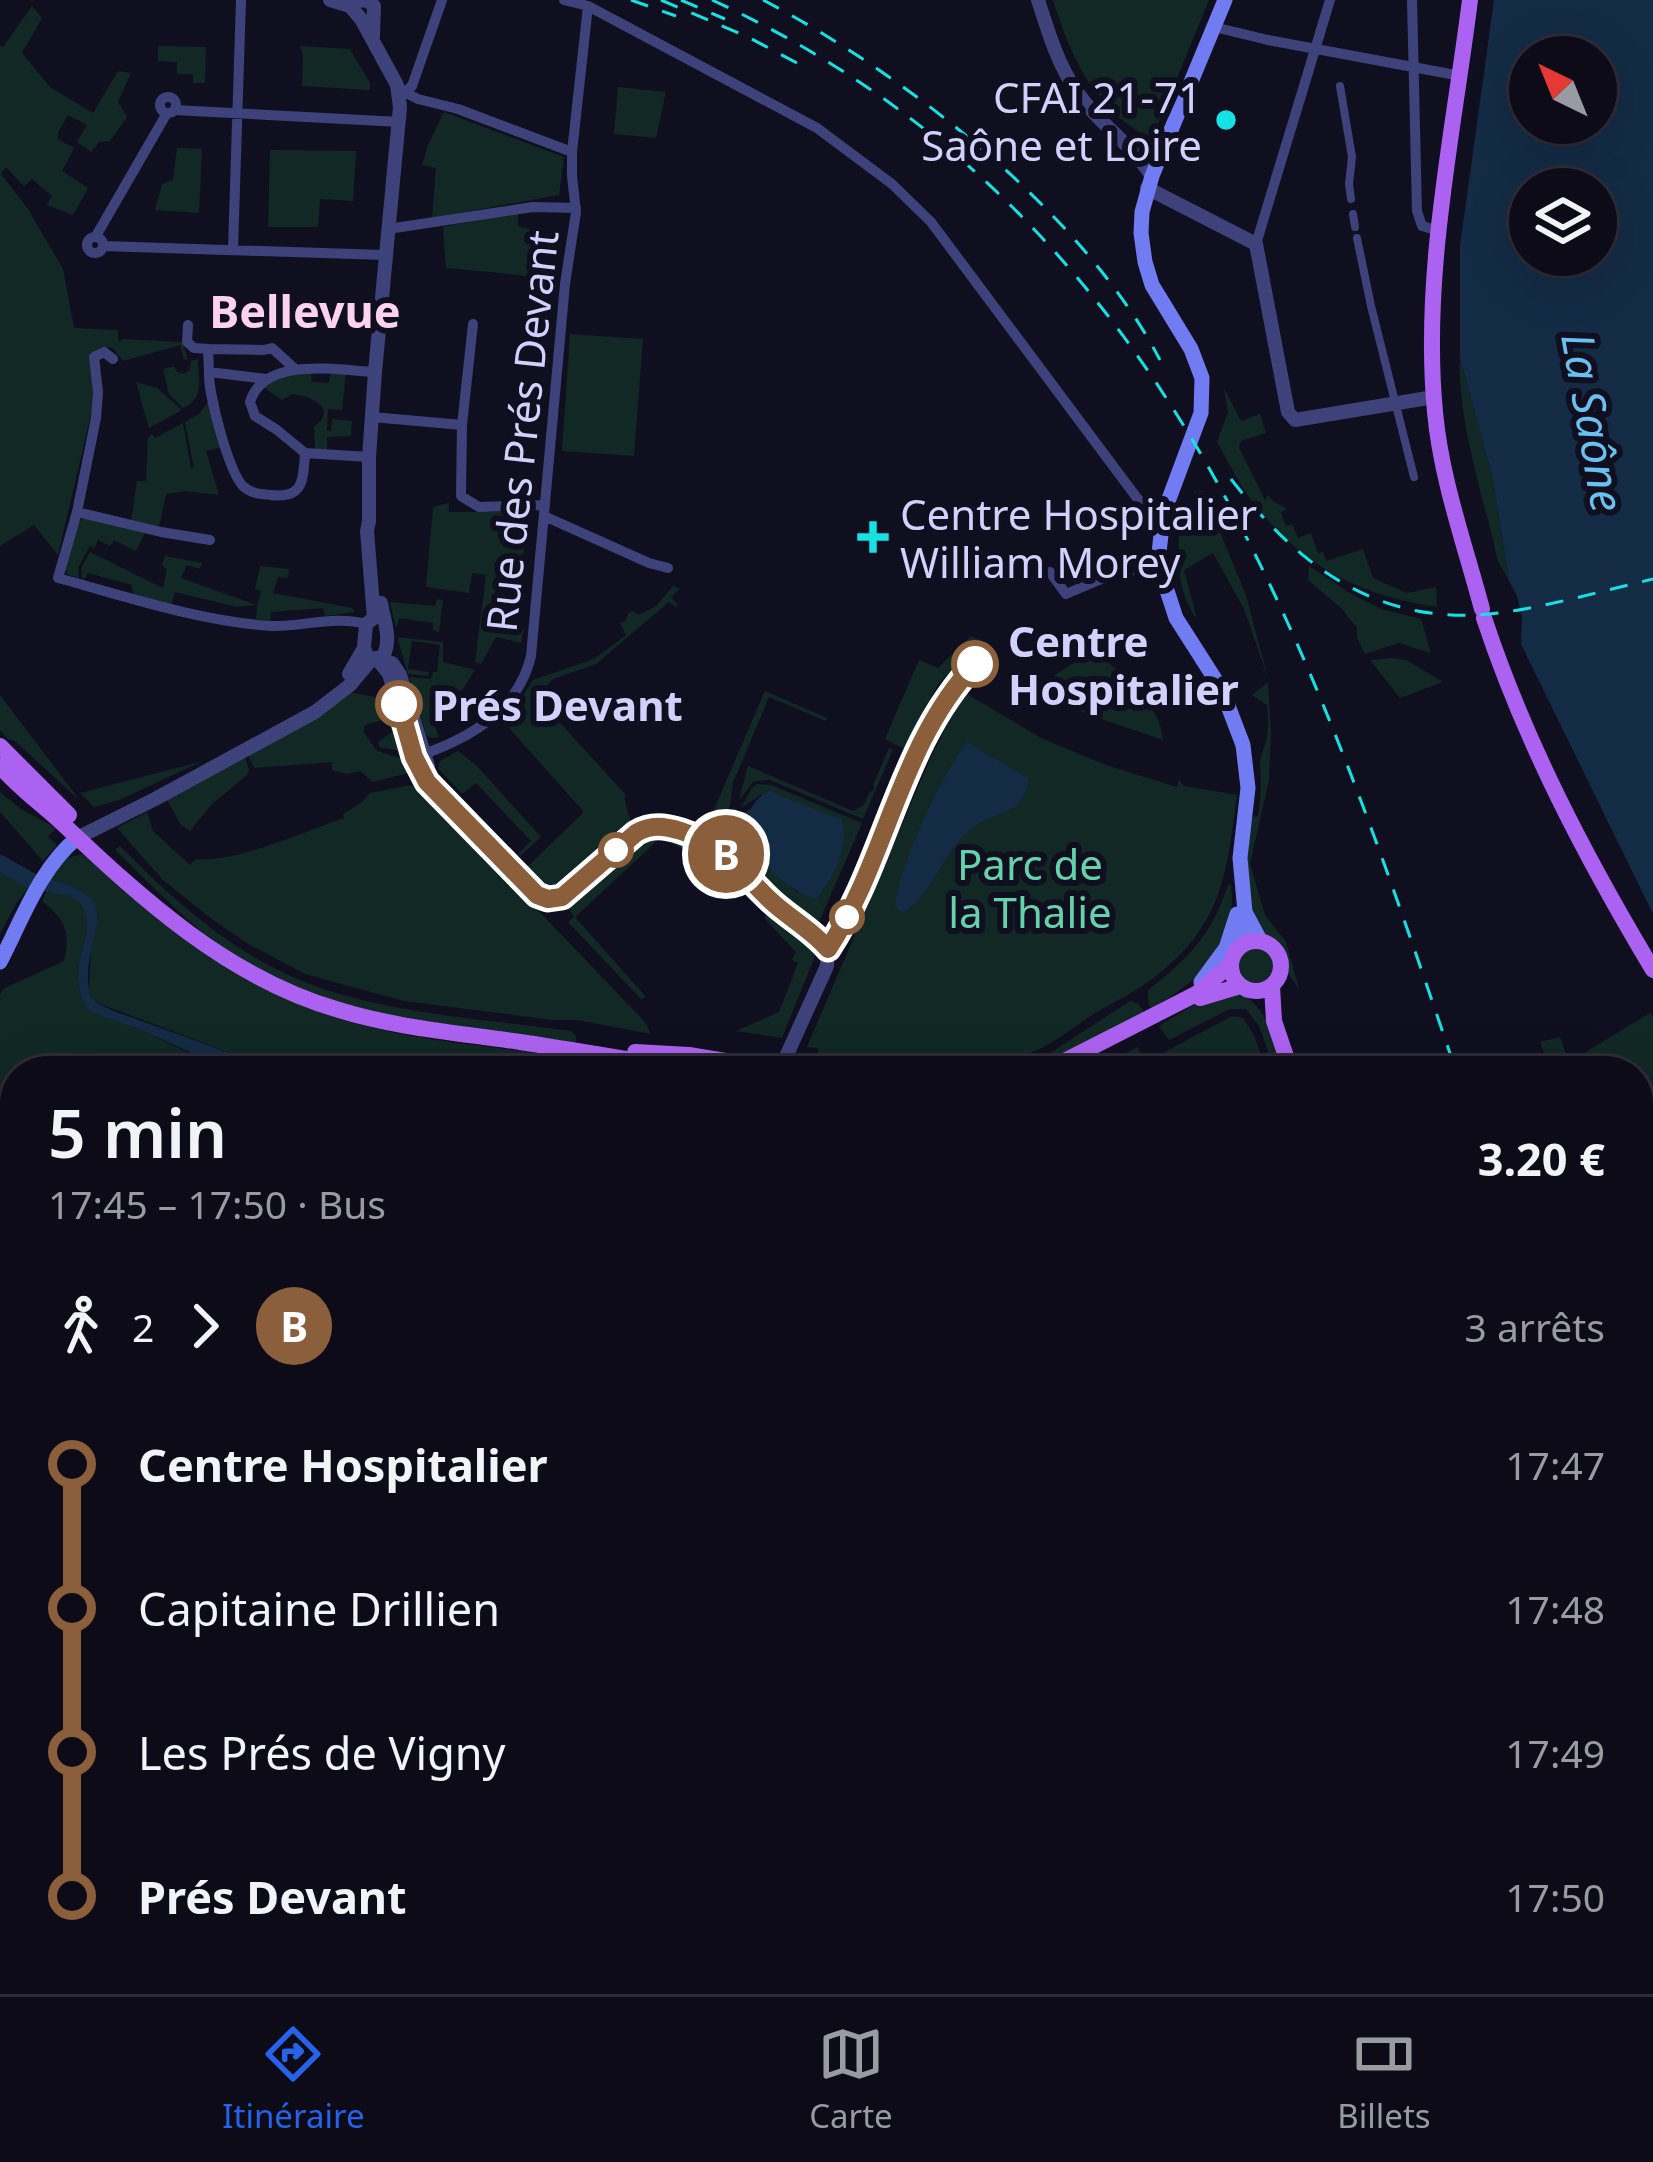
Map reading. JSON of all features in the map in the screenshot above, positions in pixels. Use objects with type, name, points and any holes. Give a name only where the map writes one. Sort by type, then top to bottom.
[{"type":"main road","points":[[1226,0],[1149,182],[1142,212],[1145,262],[1157,297],[1199,366],[1203,385],[1201,413],[1163,515],[1158,563],[1176,618],[1222,691],[1243,745],[1248,799],[1240,858],[1245,912],[1241,945]]},
{"type":"main road","points":[[1470,0],[1433,287],[1434,397],[1446,469],[1483,614],[1530,736],[1574,832],[1653,970]]},
{"type":"main road","points":[[0,746],[82,836]]},
{"type":"main road","points":[[0,766],[17,785],[151,890],[200,939],[259,976],[339,1010],[611,1056]]},
{"type":"main road","points":[[0,962],[46,874],[82,836]]},
{"type":"main road","points":[[1141,1023],[1188,992],[1211,970],[1232,932],[1242,894]]},
{"type":"main road","points":[[1090,1056],[1204,996],[1256,987],[1280,975],[1281,960],[1274,947],[1261,940],[1245,912]]},
{"type":"main road","points":[[1261,940],[1236,950],[1233,976],[1256,987],[1286,1056]]},
{"type":"main road","points":[[1075,1056],[1196,994],[1231,964]]},
{"type":"main road","points":[[598,1053],[695,1056]]},
{"type":"street","points":[[233,249],[241,0]]},
{"type":"street","points":[[331,0],[365,8],[374,41],[403,93],[572,152]]},
{"type":"street","points":[[442,0],[417,69],[403,93],[384,254],[367,531],[375,655],[389,674],[427,782],[542,897],[567,895],[643,828],[670,828],[725,854],[770,899],[814,933],[828,949],[827,966],[788,1056]]},
{"type":"street","points":[[564,0],[588,6],[817,128],[892,184],[931,222],[1140,502],[1163,515]]},
{"type":"street","points":[[1038,0],[1054,50],[1076,92],[1129,144],[1149,182],[1256,244]]},
{"type":"street","points":[[1330,0],[1256,244],[1291,416],[1301,422],[1434,397]]},
{"type":"street","points":[[1412,0],[1417,212],[1422,226],[1439,231]]},
{"type":"street","name":"Rue des Prés Devant","points":[[419,755],[484,725],[524,679],[535,628],[588,6]]},
{"type":"street","points":[[1214,27],[1461,76]]},
{"type":"street","points":[[388,68],[417,69]]},
{"type":"street","points":[[1340,86],[1352,158],[1352,200]]},
{"type":"street","points":[[384,254],[100,241],[170,112],[400,122]]},
{"type":"street","points":[[1129,144],[1162,151]]},
{"type":"street","points":[[388,230],[574,201]]},
{"type":"street","points":[[1354,214],[1414,477]]},
{"type":"street","points":[[473,324],[460,496],[479,507],[545,510],[668,568]]},
{"type":"street","points":[[188,325],[187,342],[194,348],[272,348],[294,368]]},
{"type":"street","points":[[208,350],[209,394],[242,486],[253,493],[289,495],[303,477],[304,453]]},
{"type":"street","points":[[82,836],[334,699],[375,655],[387,623],[272,626],[173,610],[58,578],[96,418],[94,357],[104,352],[113,359]]},
{"type":"street","points":[[369,457],[304,453],[251,410],[253,392],[266,379],[294,368],[374,372]]},
{"type":"street","points":[[209,372],[266,379]]},
{"type":"street","points":[[372,418],[462,425]]},
{"type":"street","points":[[77,512],[210,540]]},
{"type":"street","points":[[1050,572],[1066,594],[1158,563]]},
{"type":"green space","points":[[1053,0],[1209,0],[1152,139],[1100,98],[1077,62]]},
{"type":"green space","points":[[32,6],[42,18],[22,53],[50,87],[93,113],[118,71],[131,73],[118,102],[127,117],[110,141],[99,142],[91,152],[77,142],[87,125],[68,115],[58,132],[58,139],[74,148],[62,171],[88,188],[73,215],[47,205],[52,196],[32,179],[24,186],[6,167],[1,174],[63,269],[74,328],[118,330],[118,341],[182,342],[188,359],[184,360],[180,345],[123,361],[113,348],[101,347],[92,353],[93,406],[58,555],[34,525],[0,546],[0,46]]},
{"type":"green space","points":[[158,46],[206,47],[205,83],[193,83],[193,74],[177,74],[177,62],[158,61]]},
{"type":"green space","points":[[300,46],[350,49],[370,90],[302,86]]},
{"type":"green space","points":[[618,87],[666,92],[656,138],[614,134]]},
{"type":"green space","points":[[444,112],[564,157],[559,195],[432,218],[436,168],[422,165]]},
{"type":"green space","points":[[177,148],[202,149],[199,213],[155,210],[162,184],[173,180]]},
{"type":"green space","points":[[270,150],[356,151],[353,201],[320,199],[318,227],[268,227]]},
{"type":"green space","points":[[518,212],[518,226],[553,236],[544,268],[557,272],[557,284],[520,275],[446,268],[443,227]]},
{"type":"green space","points":[[570,334],[643,339],[634,456],[562,451]]},
{"type":"green space","points":[[1460,358],[1493,480],[1509,581],[1498,561],[1473,459]]},
{"type":"green space","points":[[198,359],[197,393],[183,408],[169,394],[163,369],[174,366],[184,374],[191,361]]},
{"type":"green space","points":[[311,373],[312,382],[329,383],[331,373],[346,373],[342,410],[328,409],[327,430],[331,431],[332,419],[352,421],[351,436],[327,437],[327,450],[315,451],[314,427],[324,414],[319,404],[292,394],[282,400],[263,387],[282,377]]},
{"type":"green space","points":[[136,382],[157,388],[182,410],[149,428]]},
{"type":"green space","points":[[1224,388],[1241,421],[1260,414],[1266,433],[1241,441],[1239,448],[1265,500],[1268,495],[1287,509],[1281,512],[1286,526],[1292,524],[1298,538],[1311,533],[1326,561],[1363,549],[1373,578],[1407,593],[1436,587],[1437,607],[1358,586],[1314,562],[1274,527],[1244,490],[1217,442],[1228,412]]},
{"type":"green space","points":[[209,400],[223,447],[206,451],[219,495],[166,494],[159,527],[131,521],[137,481],[146,481],[148,438],[183,423],[194,468],[185,422]]},
{"type":"green space","points":[[1203,491],[1246,595],[1268,678],[1244,609],[1213,553],[1184,570],[1197,619],[1182,588],[1179,530],[1192,524],[1194,492]]},
{"type":"green space","points":[[449,503],[449,512],[527,512],[517,625],[524,629],[521,643],[496,637],[481,664],[475,662],[486,575],[472,573],[469,593],[426,587],[433,507]]},
{"type":"green space","points":[[82,519],[146,531],[136,551],[114,540],[110,546],[98,540],[78,568],[79,578],[68,575],[65,568]]},
{"type":"green space","points":[[90,552],[163,588],[165,556],[202,563],[200,569],[187,565],[181,578],[257,605],[237,607],[175,592],[171,606],[133,594],[132,585],[88,573],[85,579],[81,568]]},
{"type":"green space","points":[[260,566],[289,569],[288,578],[278,577],[273,593],[355,612],[325,616],[323,608],[271,612],[270,622],[256,619]]},
{"type":"green space","points":[[1309,566],[1381,609],[1421,619],[1431,653],[1399,643],[1365,654],[1357,628],[1308,580]]},
{"type":"green space","points":[[673,586],[680,589],[671,597],[676,607],[669,602],[596,664],[553,679],[541,691],[540,701],[625,794],[631,823],[565,889],[546,891],[524,870],[584,812],[501,719],[533,680],[594,659],[626,635],[620,623],[629,613],[639,615],[656,606]]},
{"type":"green space","points":[[437,599],[443,600],[439,632],[433,630],[433,623],[399,618],[395,625],[390,602],[435,606]]},
{"type":"green space","points":[[971,636],[980,640],[937,686],[905,749],[885,739],[919,660],[938,668]]},
{"type":"green space","points":[[397,637],[443,642],[443,662],[475,670],[463,689],[429,710],[439,737],[426,734],[409,677],[431,679],[437,672],[440,645],[412,641],[408,669],[429,672],[428,676],[408,674]]},
{"type":"green space","points":[[1093,654],[1117,669],[1148,701],[1163,740],[1084,713],[1035,688]]},
{"type":"green space","points":[[1370,660],[1406,660],[1443,682],[1400,698]]},
{"type":"green space","points":[[1268,682],[1269,780],[1250,864],[1265,915],[1286,942],[1299,989],[1285,969],[1281,948],[1262,932],[1253,916],[1247,889],[1252,817],[1258,816],[1260,761],[1268,724],[1267,705],[1252,695]]},
{"type":"green space","points":[[765,691],[826,721],[769,697],[717,834],[706,828]]},
{"type":"green space","points":[[349,692],[389,700],[406,752],[379,747],[378,742],[392,732],[386,719],[365,725],[363,731],[377,751],[408,760],[412,772],[373,782],[360,771],[332,770],[332,762],[254,768],[248,755]]},
{"type":"green space","name":"Parc de la Thalie","points":[[967,694],[1043,739],[1106,765],[1177,787],[1179,780],[1184,786],[1237,795],[1217,898],[1193,940],[1175,960],[1139,988],[1035,1051],[1022,1056],[819,1056],[818,1048],[807,1047],[956,708]]},
{"type":"green space","points":[[0,695],[78,799],[0,730]]},
{"type":"green space","points":[[889,748],[893,750],[863,819],[770,780],[754,781],[739,800],[748,766],[853,811],[874,791]]},
{"type":"green space","points":[[458,751],[541,837],[520,856],[531,841],[476,783],[462,794],[438,768],[440,761]]},
{"type":"green space","points":[[245,757],[248,774],[212,804],[190,831],[181,825],[167,800]]},
{"type":"green space","points":[[203,761],[94,807],[80,793]]},
{"type":"green space","points":[[417,784],[645,1022],[651,1034],[577,1020],[404,1001],[305,974],[213,920],[163,880],[117,828],[147,812],[153,831],[190,865],[196,859],[229,857],[290,838],[344,818],[370,793]]},
{"type":"green space","points":[[758,784],[771,785],[862,823],[819,922],[789,906],[731,842],[741,815],[751,808],[756,845],[770,867],[798,893],[762,794],[741,808]]},
{"type":"green space","points":[[0,792],[56,828],[48,837],[57,845],[43,861],[0,812]]},
{"type":"green space","points":[[653,835],[684,841],[712,856],[756,902],[735,885],[730,889],[708,861],[660,838],[575,917],[646,997],[641,999],[568,922],[574,917],[568,908],[626,849]]},
{"type":"green space","points":[[120,846],[215,931],[280,971],[384,1005],[571,1031],[576,1043],[398,1017],[312,993],[216,942],[115,850]]},
{"type":"green space","points":[[82,854],[196,948],[240,975],[319,1012],[444,1041],[558,1056],[239,1056],[103,1005],[89,992],[93,903],[73,887],[50,879],[65,859]]},
{"type":"green space","points":[[0,867],[30,886],[0,934]]},
{"type":"green space","points":[[1231,884],[1228,925],[1212,958],[1186,986],[1151,1008],[1148,990],[1197,944]]},
{"type":"green space","points":[[46,892],[65,894],[77,899],[87,916],[78,976],[87,1009],[198,1056],[0,1056],[3,989],[64,961],[67,942],[61,920],[42,901]]},
{"type":"green space","points":[[770,914],[805,938],[816,954],[782,1038],[736,1031],[779,1012],[798,963],[792,960],[796,952],[765,919]]},
{"type":"green space","points":[[1255,947],[1268,952],[1273,965],[1268,978],[1255,983],[1242,978],[1237,965],[1242,952]]},
{"type":"green space","points":[[1237,991],[1248,998],[1263,1016],[1279,1056],[1270,1056],[1259,1026],[1246,1009],[1230,1009],[1169,1040],[1159,1026],[1200,1001]]},
{"type":"green space","points":[[1130,1001],[1144,1011],[1063,1056],[1046,1056]]},
{"type":"green space","points":[[1650,1013],[1653,1017],[1653,1056],[1579,1056]]},
{"type":"green space","points":[[1232,1016],[1243,1018],[1261,1056],[1157,1056]]},
{"type":"green space","points":[[1560,1037],[1567,1056],[1545,1056],[1540,1042]]},
{"type":"green space","points":[[1137,1047],[1142,1056],[1121,1056]]},
{"type":"water","name":"La Saône","points":[[1494,0],[1653,0],[1653,914],[1521,644],[1522,617],[1509,581],[1493,480],[1460,358],[1460,246]]},
{"type":"water","points":[[967,742],[1029,779],[1025,792],[1013,808],[968,831],[922,896],[903,913],[895,907],[913,845]]},
{"type":"water","points":[[769,791],[842,820],[838,862],[816,899],[770,868],[750,836],[748,819],[754,804]]},
{"type":"water","points":[[50,879],[74,887],[95,907],[88,982],[93,999],[238,1056],[200,1056],[87,1009],[78,976],[87,931],[85,912],[72,897],[44,891]]},
{"type":"waterway","points":[[0,863],[32,881]]},
{"type":"railway","points":[[631,0],[676,16]]},
{"type":"railway","points":[[661,0],[797,63]]},
{"type":"railway","points":[[681,0],[725,19]]},
{"type":"railway","points":[[712,0],[868,88],[998,194],[1107,315],[1198,449],[1275,594],[1341,748],[1451,1056]]},
{"type":"railway","points":[[763,0],[875,67],[987,153],[1086,253],[1160,360]]},
{"type":"railway","points":[[1231,479],[1257,511],[1314,564],[1346,585],[1416,611],[1499,613],[1653,579]]},
{"type":"bus line","name":"B","points":[[399,704],[414,757],[427,782],[537,895],[562,897],[643,828],[670,828],[716,847],[828,949],[927,730],[946,697],[975,664]]},
{"type":"place","name":"CFAI 21-71 Saône et Loire","points":[[1226,120]]},
{"type":"place","name":"Centre Hospitalier William Morey","points":[[873,537]]},
{"type":"place","name":"Centre Hospitalier","points":[[975,664]]},
{"type":"place","name":"Prés Devant","points":[[399,704]]},
{"type":"district","name":"Bellevue","points":[[305,310]]}]
